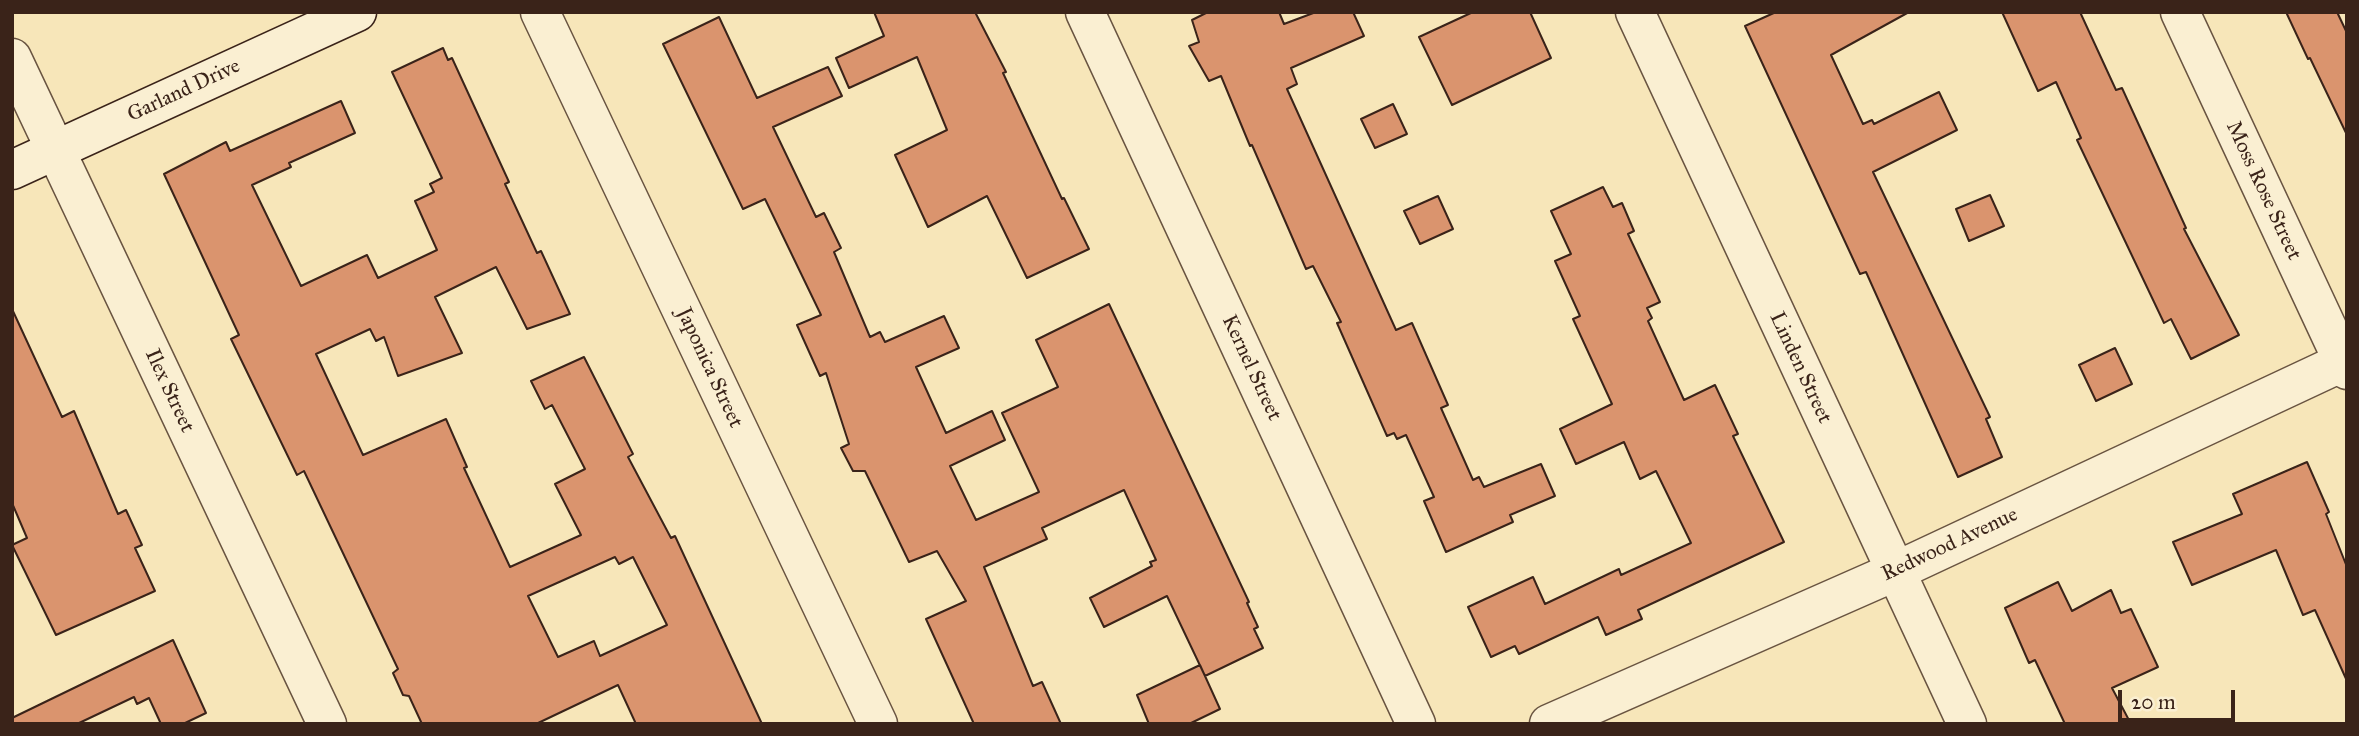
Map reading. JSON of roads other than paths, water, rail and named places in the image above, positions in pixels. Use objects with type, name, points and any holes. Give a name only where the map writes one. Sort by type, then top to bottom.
[{"type":"street","name":"Garland Drive","points":[[12,170],[356,12]]},
{"type":"street","name":"Japonica Street","points":[[540,12],[878,724]]},
{"type":"street","name":"Kernel Street","points":[[1085,12],[1416,724]]},
{"type":"street","name":"Linden Street","points":[[1635,12],[1967,724]]},
{"type":"street","name":"Moss Rose Street","points":[[2180,12],[2345,364]]},
{"type":"street","name":"Ilex Street","points":[[12,58],[327,724]]},
{"type":"street","name":"Redwood Avenue","points":[[1549,724],[1894,572],[2345,364]]}]
